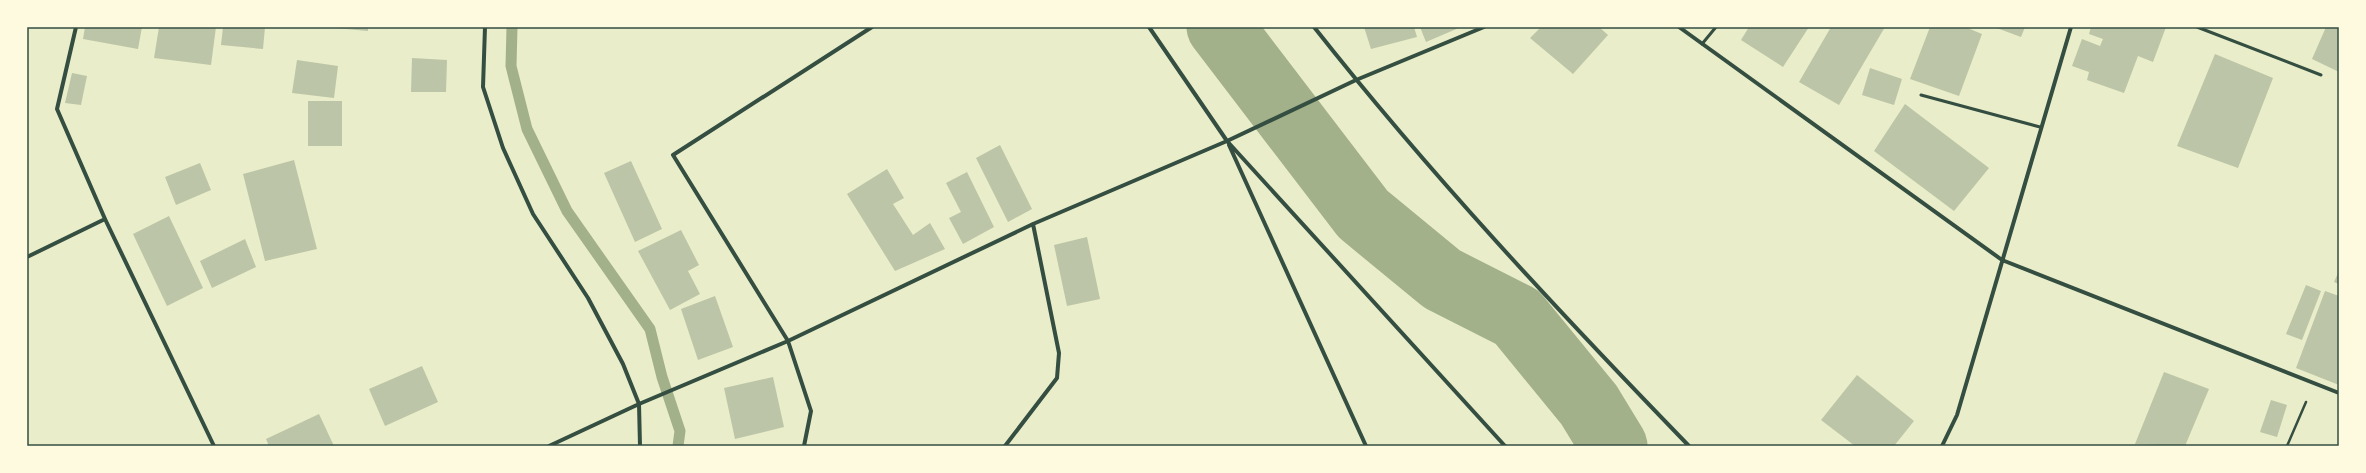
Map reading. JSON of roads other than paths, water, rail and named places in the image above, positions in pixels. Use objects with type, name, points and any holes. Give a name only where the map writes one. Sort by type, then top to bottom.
[{"type":"street","points":[[76,27],[57,109],[105,219],[214,446]]},
{"type":"street","points":[[484,27],[483,87],[503,148],[533,214],[588,298],[623,364],[639,404],[640,446]]},
{"type":"street","points":[[804,446],[811,411],[788,341],[673,155],[872,27]]},
{"type":"street","points":[[1149,27],[1227,141],[1505,446]]},
{"type":"street","points":[[1314,27],[1356,80],[1516,262],[1689,446]]},
{"type":"street","points":[[549,446],[639,404],[788,341],[1032,224],[1227,141],[1238,134],[1347,86],[1356,80],[1484,27]]},
{"type":"street","points":[[1679,27],[2002,260],[2339,393]]},
{"type":"street","points":[[1942,446],[1957,415],[2040,127],[2071,27]]},
{"type":"street","points":[[1227,141],[1366,446]]},
{"type":"street","points":[[27,257],[105,219]]},
{"type":"street","points":[[1005,446],[1057,378],[1059,353],[1032,224]]},
{"type":"lane","points":[[1702,44],[1716,27]]},
{"type":"lane","points":[[2197,27],[2320,76]]},
{"type":"lane","points":[[1921,94],[2040,127]]},
{"type":"waterway","points":[[512,27],[511,66],[527,129],[567,211],[650,329],[662,377],[680,431],[678,446]]},
{"type":"waterway","points":[[1220,27],[1363,214],[1442,279],[1517,317],[1589,405],[1614,446]]}]
